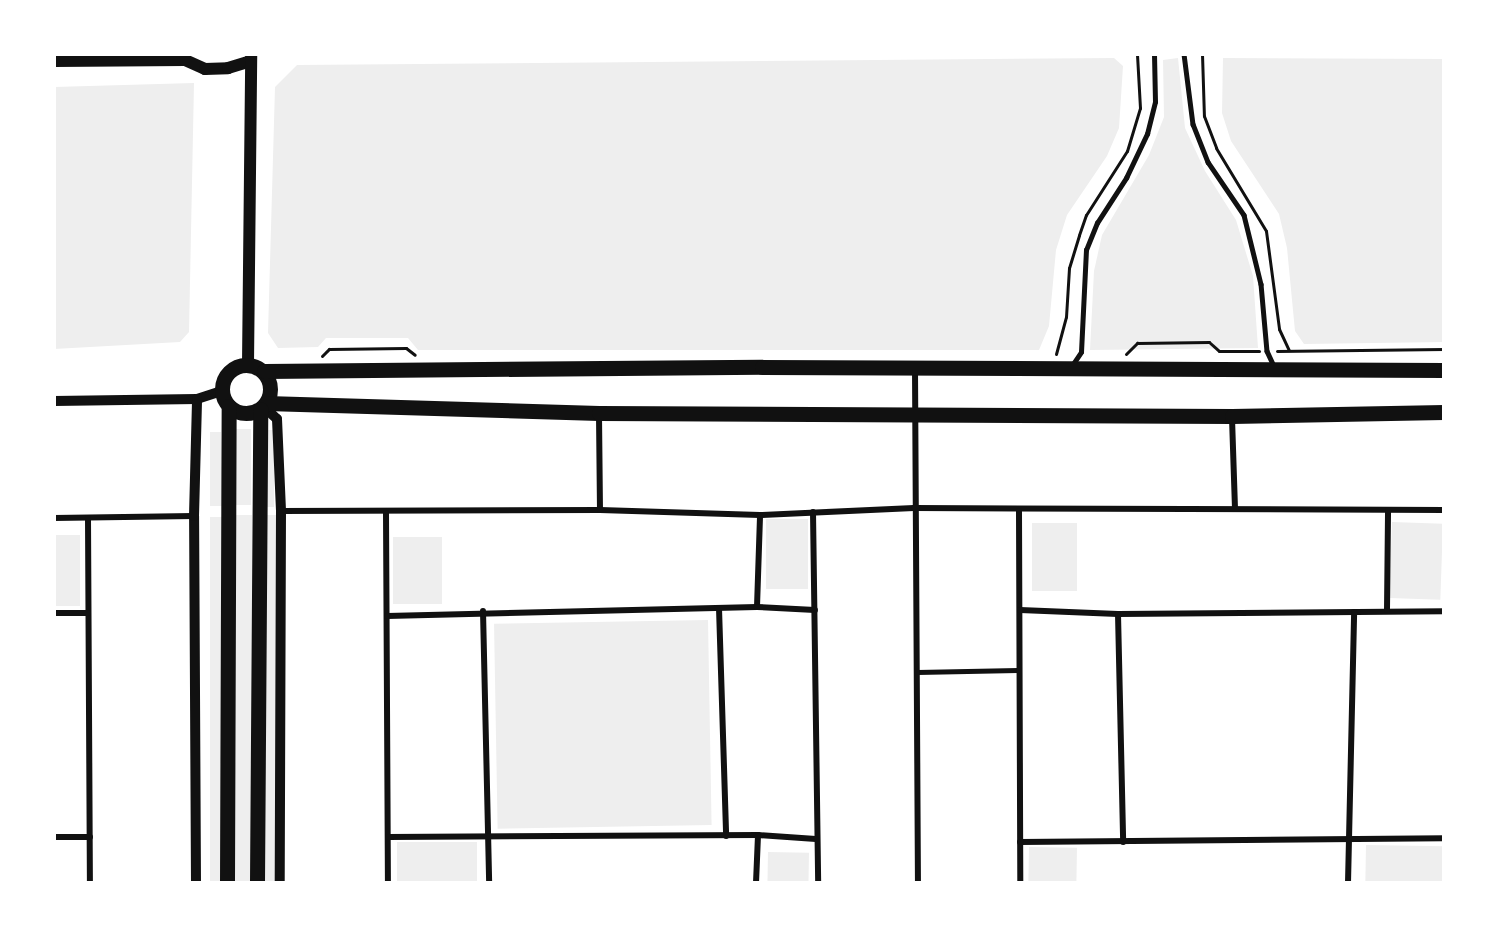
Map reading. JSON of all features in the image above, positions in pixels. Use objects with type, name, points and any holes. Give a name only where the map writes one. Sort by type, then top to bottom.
[{"type":"main road","points":[[54,61],[185,57],[205,69],[228,68],[251,57],[248,364]]},
{"type":"main road","points":[[227,883],[229,406],[221,391],[226,374],[248,364],[264,371],[1444,370]]},
{"type":"main road","points":[[257,883],[263,406],[271,387],[264,371]]},
{"type":"main road","points":[[229,406],[244,413],[263,406],[599,413],[1232,416],[1444,412]]},
{"type":"street","points":[[915,369],[914,508],[918,883]]},
{"type":"street","points":[[54,401],[197,399],[221,391]]},
{"type":"street","points":[[196,883],[194,516],[197,399]]},
{"type":"street","points":[[263,406],[277,419],[281,511],[280,883]]},
{"type":"street","points":[[599,413],[600,510]]},
{"type":"street","points":[[1232,416],[1235,507]]},
{"type":"street","points":[[281,511],[386,513],[600,510],[760,515],[914,508],[1019,511],[1235,507],[1444,510]]},
{"type":"street","points":[[1387,610],[1388,510]]},
{"type":"street","points":[[1019,511],[1020,883]]},
{"type":"street","points":[[813,512],[818,883]]},
{"type":"street","points":[[386,513],[388,883]]},
{"type":"street","points":[[757,607],[760,515]]},
{"type":"street","points":[[54,518],[194,516]]},
{"type":"street","points":[[88,518],[90,883]]},
{"type":"street","points":[[387,616],[483,611],[757,607],[814,610]]},
{"type":"street","points":[[719,608],[726,836]]},
{"type":"street","points":[[1020,610],[1118,614],[1444,611]]},
{"type":"street","points":[[483,611],[489,883]]},
{"type":"street","points":[[1348,883],[1354,612]]},
{"type":"street","points":[[54,613],[88,613]]},
{"type":"street","points":[[1118,614],[1123,842]]},
{"type":"street","points":[[917,672],[1018,670]]},
{"type":"street","points":[[388,837],[758,835],[816,839]]},
{"type":"street","points":[[756,883],[758,835]]},
{"type":"street","points":[[1020,842],[1123,842],[1349,836],[1444,838]]},
{"type":"street","points":[[54,837],[90,837]]},
{"type":"lane","points":[[1070,369],[1081,352],[1086,250],[1096,223],[1126,178],[1148,134],[1155,102],[1154,54]]},
{"type":"lane","points":[[1184,54],[1193,124],[1208,162],[1244,215],[1261,284],[1267,351],[1275,369]]},
{"type":"shaded area","points":[[1114,58],[1123,66],[1119,128],[1107,156],[1067,215],[1056,250],[1049,326],[1039,350],[418,350],[408,338],[326,338],[318,347],[278,348],[268,333],[275,87],[297,65]]},
{"type":"shaded area","points":[[1178,58],[1185,128],[1205,171],[1236,220],[1253,276],[1258,348],[1090,350],[1094,271],[1102,235],[1149,155],[1164,117],[1163,60]]},
{"type":"shaded area","points":[[1223,58],[1444,59],[1444,342],[1304,344],[1295,331],[1287,248],[1279,214],[1231,141],[1222,113]]},
{"type":"shaded area","points":[[194,83],[189,332],[180,342],[54,349],[54,87]]},
{"type":"shaded area","points":[[232,429],[251,429],[251,505],[232,505]]},
{"type":"shaded area","points":[[263,430],[274,430],[274,507],[263,507]]},
{"type":"shaded area","points":[[210,432],[221,432],[223,506],[210,506]]},
{"type":"shaded area","points":[[230,515],[252,515],[252,883],[230,883]]},
{"type":"shaded area","points":[[261,515],[276,515],[276,883],[261,883]]},
{"type":"shaded area","points":[[210,517],[223,517],[223,883],[210,883]]},
{"type":"shaded area","points":[[766,519],[808,519],[808,589],[766,589]]},
{"type":"shaded area","points":[[1392,522],[1443,524],[1440,600],[1389,598]]},
{"type":"shaded area","points":[[1032,523],[1077,523],[1077,591],[1032,591]]},
{"type":"shaded area","points":[[54,535],[80,535],[80,606],[54,606]]},
{"type":"shaded area","points":[[393,537],[442,537],[442,604],[393,604]]},
{"type":"shaded area","points":[[708,620],[712,825],[498,829],[494,624]]},
{"type":"shaded area","points":[[397,842],[477,842],[477,883],[397,883]]},
{"type":"shaded area","points":[[1366,845],[1444,846],[1443,883],[1365,883]]},
{"type":"shaded area","points":[[1029,847],[1077,848],[1076,883],[1028,883]]},
{"type":"shaded area","points":[[768,852],[809,853],[808,883],[767,883]]}]
